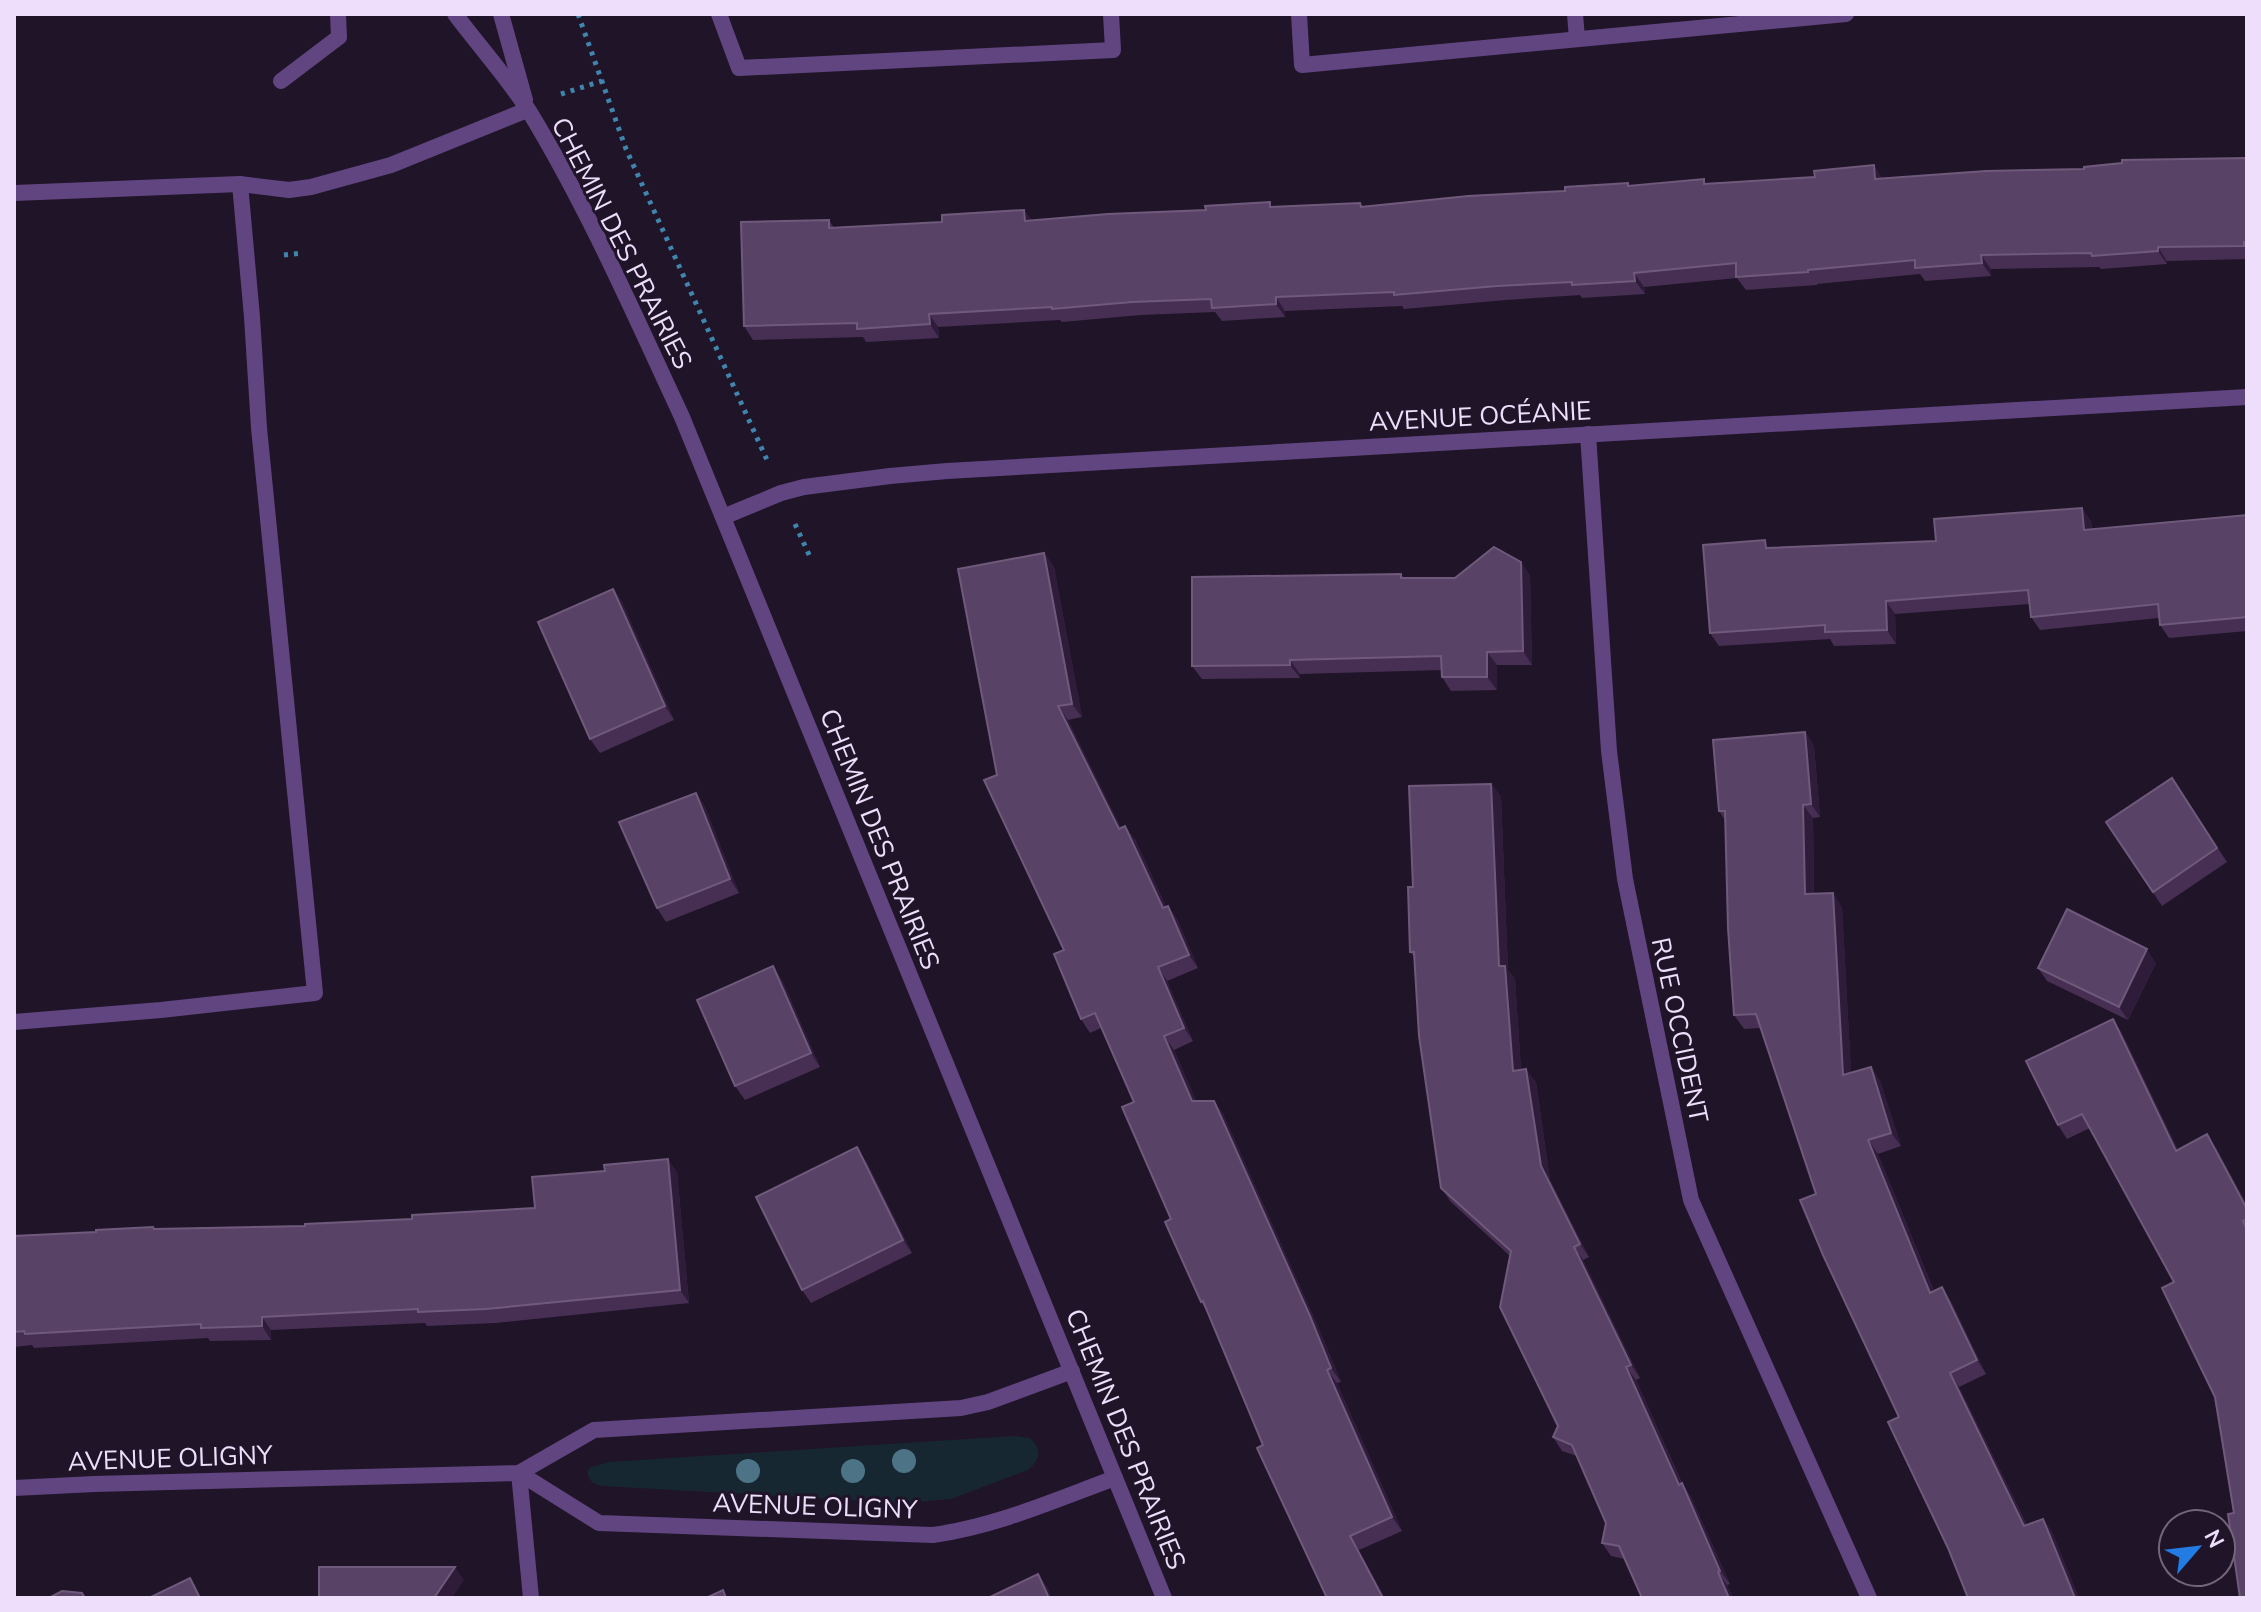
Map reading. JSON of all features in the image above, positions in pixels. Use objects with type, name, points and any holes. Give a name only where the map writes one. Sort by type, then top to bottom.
[{"type":"street","points":[[281,81],[339,37],[338,14]]},
{"type":"street","name":"CHEMIN DES PRAIRIES","points":[[455,14],[527,110],[573,191],[682,417],[1164,1598]]},
{"type":"street","name":"CHEMIN DES PRAIRIES","points":[[501,14],[527,110]]},
{"type":"street","points":[[719,14],[739,68],[1113,50],[1111,14]]},
{"type":"street","points":[[1299,14],[1302,65],[1846,14]]},
{"type":"street","points":[[1575,14],[1577,39]]},
{"type":"street","points":[[14,193],[240,184],[289,190],[340,180],[391,165],[527,110]]},
{"type":"street","points":[[14,1022],[315,993],[259,428],[240,184]]},
{"type":"street","name":"AVENUE OCÉANIE","points":[[723,517],[804,487],[890,476],[1049,464],[2247,397]]},
{"type":"street","name":"RUE OCCIDENT","points":[[1588,434],[1609,751],[1625,879],[1691,1200],[1869,1598]]},
{"type":"street","name":"AVENUE OLIGNY","points":[[14,1488],[519,1473],[594,1430],[961,1408],[988,1402],[1072,1371]]},
{"type":"street","points":[[519,1473],[531,1598]]},
{"type":"street","name":"AVENUE OLIGNY","points":[[519,1473],[599,1523],[933,1535],[980,1526],[1115,1478]]},
{"type":"path","name":"CHEMIN DES PRAIRIES","points":[[578,14],[626,149],[755,430]]},
{"type":"shaded area","points":[[1013,1436],[1030,1438],[1037,1447],[1038,1458],[1028,1470],[951,1499],[905,1503],[602,1486],[592,1482],[587,1472],[591,1467],[609,1462]]},
{"type":"building","points":[[2247,158],[2247,242],[2244,246],[2158,247],[2158,251],[2092,256],[2091,253],[1981,255],[1982,263],[1915,268],[1915,260],[1736,277],[1736,263],[1634,273],[1635,281],[1497,286],[1394,295],[1394,292],[1276,297],[1276,304],[1212,308],[1211,299],[1132,302],[929,314],[930,324],[857,329],[857,323],[744,326],[741,222],[829,220],[829,228],[942,222],[942,215],[1024,210],[1025,221],[1206,210],[1205,206],[1270,202],[1270,207],[1360,203],[1361,207],[1468,196],[1565,191],[1565,187],[1628,183],[1628,186],[1704,179],[1704,184],[1815,177],[1814,171],[1874,165],[1875,179],[1986,171],[2084,169],[2122,163],[2122,160]]},
{"type":"building","points":[[2082,508],[2084,530],[2247,515],[2247,617],[2160,625],[2158,604],[2031,617],[2028,590],[1886,601],[1887,630],[1825,632],[1825,625],[1710,633],[1703,545],[1765,540],[1766,548],[1936,541],[1934,519]]},
{"type":"building","points":[[1494,547],[1521,562],[1523,651],[1487,652],[1487,677],[1442,677],[1441,656],[1290,660],[1290,665],[1192,666],[1192,577],[1401,574],[1401,578],[1455,578]]},
{"type":"building","points":[[1044,553],[1072,704],[1058,706],[1119,829],[1125,826],[1163,908],[1168,906],[1189,955],[1158,967],[1184,1028],[1164,1036],[1192,1101],[1214,1101],[1310,1316],[1331,1368],[1327,1370],[1392,1517],[1350,1536],[1383,1598],[1327,1598],[1257,1448],[1263,1445],[1203,1301],[1165,1222],[1171,1219],[1122,1107],[1134,1102],[1095,1013],[1081,1019],[1054,954],[1064,950],[984,780],[997,775],[958,569]]},
{"type":"building","points":[[613,589],[665,706],[590,739],[538,622]]},
{"type":"building","points":[[1805,732],[1811,804],[1803,805],[1805,894],[1833,893],[1843,1075],[1871,1067],[1891,1133],[1868,1140],[1930,1293],[1942,1287],[1977,1360],[1950,1373],[2024,1526],[2043,1519],[2075,1598],[1968,1598],[1948,1548],[1888,1422],[1899,1417],[1800,1200],[1816,1194],[1756,1014],[1734,1015],[1725,811],[1719,811],[1713,740]]},
{"type":"building","points":[[2172,778],[2217,848],[2153,892],[2106,822]]},
{"type":"building","points":[[1491,784],[1499,966],[1505,966],[1513,1071],[1526,1069],[1541,1166],[1580,1244],[1574,1247],[1631,1365],[1626,1367],[1679,1485],[1682,1483],[1729,1598],[1642,1598],[1619,1546],[1602,1543],[1606,1523],[1572,1445],[1553,1437],[1558,1426],[1500,1307],[1511,1251],[1441,1188],[1419,1036],[1414,952],[1410,952],[1408,887],[1413,887],[1409,786]]},
{"type":"building","points":[[696,793],[730,879],[657,908],[619,822]]},
{"type":"building","points":[[2067,909],[2147,949],[2119,1007],[2038,968]]},
{"type":"building","points":[[773,966],[811,1053],[735,1086],[697,1000]]},
{"type":"building","points":[[2113,1019],[2176,1151],[2207,1134],[2247,1209],[2247,1219],[2243,1221],[2247,1230],[2247,1598],[2240,1598],[2237,1508],[2233,1508],[2215,1397],[2162,1288],[2174,1282],[2082,1114],[2058,1125],[2026,1061]]},
{"type":"building","points":[[857,1147],[903,1240],[802,1290],[756,1197]]},
{"type":"building","points":[[668,1159],[680,1290],[486,1309],[418,1312],[418,1309],[262,1317],[262,1326],[201,1328],[201,1324],[25,1334],[24,1331],[14,1332],[14,1236],[153,1227],[305,1226],[412,1219],[412,1215],[535,1208],[532,1177],[605,1171],[604,1165]]},
{"type":"building","points":[[319,1567],[455,1567],[434,1598],[319,1598]]},
{"type":"building","points":[[1038,1574],[1049,1598],[988,1598]]},
{"type":"building","points":[[190,1578],[200,1598],[149,1598]]},
{"type":"building","points":[[723,1590],[726,1598],[706,1598]]},
{"type":"building","points":[[62,1591],[82,1593],[85,1598],[49,1598]]}]
